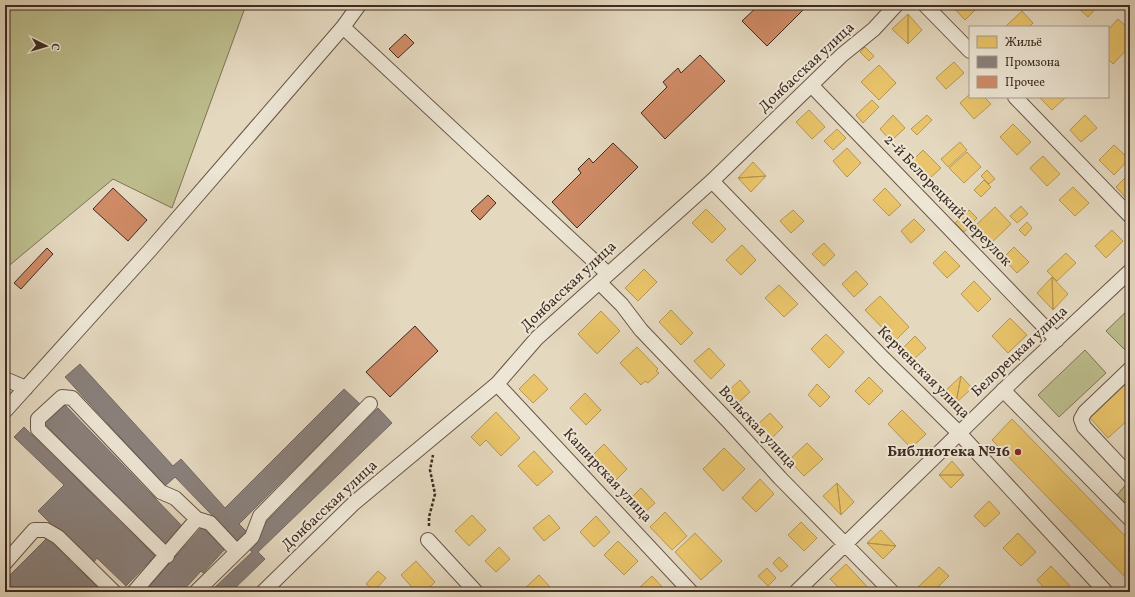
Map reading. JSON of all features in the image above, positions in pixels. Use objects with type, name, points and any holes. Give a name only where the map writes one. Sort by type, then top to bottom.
[{"type":"street","points":[[5,411],[151,249],[344,27],[359,5]]},
{"type":"street","name":"Донбасская улица","points":[[263,592],[354,504],[497,384],[537,338],[712,181],[812,86],[842,55],[874,29],[896,5]]},
{"type":"street","points":[[925,5],[969,50]]},
{"type":"street","name":"Вольская улица","points":[[344,27],[604,279],[641,330],[730,423],[780,478],[892,592]]},
{"type":"street","name":"2-й Белорецкий переулок","points":[[812,86],[1056,340]]},
{"type":"street","points":[[1016,98],[1130,216]]},
{"type":"street","name":"Керченская улица","points":[[712,181],[884,359],[959,433],[1106,592]]},
{"type":"street","name":"Белорецкая улица","points":[[796,592],[1003,390],[1130,271]]},
{"type":"street","points":[[1130,369],[1085,412],[1081,419],[1084,427],[1130,476]]},
{"type":"street","points":[[5,380],[26,388]]},
{"type":"street","name":"Каширская улица","points":[[497,384],[691,592]]},
{"type":"street","points":[[1003,390],[1130,519]]},
{"type":"street","points":[[167,556],[38,429],[38,419],[62,397],[72,398],[161,492],[175,498],[197,519],[210,523],[237,552]]},
{"type":"street","points":[[196,592],[252,537],[260,516],[370,404]]},
{"type":"street","points":[[134,592],[167,556],[197,519]]},
{"type":"street","points":[[5,563],[34,530],[46,530],[58,537],[114,592]]},
{"type":"street","points":[[428,540],[476,592]]},
{"type":"path","points":[[428,540],[429,517],[435,494],[430,470],[439,433]]},
{"type":"green space","points":[[5,5],[246,5],[172,208],[113,179],[5,269]]},
{"type":"green space","points":[[1130,308],[1130,349],[1127,352],[1106,331]]},
{"type":"green space","points":[[1085,350],[1106,373],[1059,417],[1038,395]]},
{"type":"green space","points":[[1128,482],[1130,484],[1130,508],[1117,495]]},
{"type":"building: Жильё","points":[[951,5],[980,5],[965,20]]},
{"type":"building: Жильё","points":[[1075,5],[1099,5],[1088,17]]},
{"type":"building: Жильё","points":[[1022,11],[1033,23],[1030,26],[1006,26]]},
{"type":"building: Жильё","points":[[908,14],[908,44],[892,29]]},
{"type":"building: Жильё","points":[[908,14],[922,30],[908,44]]},
{"type":"building: Жильё","points":[[1118,19],[1130,30],[1130,46],[1113,64],[1109,60],[1109,29]]},
{"type":"building: Жильё","points":[[865,47],[874,56],[869,61],[860,52]]},
{"type":"building: Жильё","points":[[954,62],[964,73],[946,89],[936,78]]},
{"type":"building: Жильё","points":[[879,65],[896,83],[879,100],[861,82]]},
{"type":"building: Жильё","points":[[969,95],[969,98],[985,98],[991,104],[974,119],[960,103]]},
{"type":"building: Жильё","points":[[1040,98],[1065,98],[1052,110]]},
{"type":"building: Жильё","points":[[872,100],[879,107],[863,123],[856,115]]},
{"type":"building: Жильё","points":[[809,110],[825,127],[812,139],[796,122]]},
{"type":"building: Жильё","points":[[893,115],[905,128],[891,141],[880,129]]},
{"type":"building: Жильё","points":[[927,115],[932,120],[917,135],[911,129]]},
{"type":"building: Жильё","points":[[1085,115],[1097,128],[1081,142],[1070,130]]},
{"type":"building: Жильё","points":[[1013,124],[1031,142],[1017,155],[1000,137]]},
{"type":"building: Жильё","points":[[837,129],[846,138],[833,150],[824,141]]},
{"type":"building: Жильё","points":[[960,142],[967,150],[948,167],[941,159]]},
{"type":"building: Жильё","points":[[1114,145],[1129,159],[1114,175],[1099,160]]},
{"type":"building: Жильё","points":[[847,148],[861,163],[847,177],[833,161]]},
{"type":"building: Жильё","points":[[923,150],[941,168],[928,180],[911,162]]},
{"type":"building: Жильё","points":[[967,152],[981,167],[964,183],[949,168]]},
{"type":"building: Жильё","points":[[1043,156],[1060,174],[1047,186],[1030,168]]},
{"type":"building: Жильё","points":[[753,162],[766,176],[738,178]]},
{"type":"building: Жильё","points":[[987,170],[995,179],[989,184],[981,176]]},
{"type":"building: Жильё","points":[[766,176],[751,192],[738,178]]},
{"type":"building: Жильё","points":[[1125,178],[1130,183],[1129,201],[1116,187]]},
{"type":"building: Жильё","points":[[984,180],[991,187],[981,197],[974,190]]},
{"type":"building: Жильё","points":[[1073,187],[1089,203],[1075,216],[1059,200]]},
{"type":"building: Жильё","points":[[885,188],[901,205],[889,216],[873,200]]},
{"type":"building: Жильё","points":[[1021,206],[1028,214],[1017,223],[1010,216]]},
{"type":"building: Жильё","points":[[995,207],[1011,224],[989,245],[973,228]]},
{"type":"building: Жильё","points":[[706,209],[726,229],[712,243],[692,223]]},
{"type":"building: Жильё","points":[[793,210],[804,221],[791,233],[780,221]]},
{"type":"building: Жильё","points":[[969,210],[977,218],[964,232],[955,223]]},
{"type":"building: Жильё","points":[[914,219],[925,230],[911,243],[901,231]]},
{"type":"building: Жильё","points":[[1027,222],[1032,228],[1025,236],[1019,230]]},
{"type":"building: Жильё","points":[[1112,230],[1123,241],[1106,258],[1095,246]]},
{"type":"building: Жильё","points":[[824,243],[835,255],[824,266],[812,254]]},
{"type":"building: Жильё","points":[[742,245],[756,260],[741,275],[726,260]]},
{"type":"building: Жильё","points":[[1014,247],[1029,262],[1017,273],[1003,258]]},
{"type":"building: Жильё","points":[[945,251],[960,266],[947,278],[933,263]]},
{"type":"building: Жильё","points":[[1066,253],[1076,263],[1057,281],[1047,271]]},
{"type":"building: Жильё","points":[[644,269],[657,282],[638,301],[625,288]]},
{"type":"building: Жильё","points":[[856,271],[868,284],[854,297],[842,284]]},
{"type":"building: Жильё","points":[[1052,277],[1068,294],[1053,310]]},
{"type":"building: Жильё","points":[[1052,277],[1053,310],[1037,293]]},
{"type":"building: Жильё","points":[[974,281],[991,299],[978,312],[961,294]]},
{"type":"building: Жильё","points":[[779,285],[798,304],[784,317],[765,298]]},
{"type":"building: Жильё","points":[[880,296],[909,327],[895,341],[865,310]]},
{"type":"building: Жильё","points":[[671,310],[693,333],[681,345],[659,322]]},
{"type":"building: Жильё","points":[[601,311],[620,331],[597,354],[578,334]]},
{"type":"building: Жильё","points":[[1010,318],[1027,335],[1008,353],[992,336]]},
{"type":"building: Жильё","points":[[826,334],[844,352],[829,368],[811,349]]},
{"type":"building: Жильё","points":[[915,336],[926,348],[914,359],[903,348]]},
{"type":"building: Жильё","points":[[637,347],[658,369],[656,371],[659,373],[648,383],[645,381],[641,385],[620,363]]},
{"type":"building: Жильё","points":[[709,348],[725,365],[711,379],[694,361]]},
{"type":"building: Жильё","points":[[534,374],[548,389],[533,403],[519,389]]},
{"type":"building: Жильё","points":[[961,376],[972,388],[956,403]]},
{"type":"building: Жильё","points":[[961,376],[956,403],[944,392]]},
{"type":"building: Жильё","points":[[869,377],[883,391],[869,405],[855,391]]},
{"type":"building: Жильё","points":[[740,380],[750,392],[736,405],[725,394]]},
{"type":"building: Жильё","points":[[1130,380],[1130,418],[1108,438],[1090,418]]},
{"type":"building: Жильё","points":[[817,384],[830,397],[820,407],[808,395]]},
{"type":"building: Жильё","points":[[585,393],[601,410],[586,425],[570,408]]},
{"type":"building: Жильё","points":[[902,410],[926,434],[911,448],[888,424]]},
{"type":"building: Жильё","points":[[496,412],[520,438],[501,456],[486,440],[480,446],[471,437]]},
{"type":"building: Жильё","points":[[770,413],[783,427],[770,440],[756,426]]},
{"type":"building: Жильё","points":[[1012,419],[1130,541],[1130,582],[992,440]]},
{"type":"building: Жильё","points":[[807,443],[823,459],[804,476],[789,460]]},
{"type":"building: Жильё","points":[[604,444],[627,469],[611,485],[588,460]]},
{"type":"building: Жильё","points":[[724,448],[745,469],[723,491],[703,469]]},
{"type":"building: Жильё","points":[[534,451],[553,472],[537,486],[518,466]]},
{"type":"building: Жильё","points":[[952,461],[964,475],[939,475]]},
{"type":"building: Жильё","points":[[939,475],[964,475],[951,488]]},
{"type":"building: Жильё","points":[[760,479],[774,494],[756,512],[742,498]]},
{"type":"building: Жильё","points":[[837,483],[854,502],[841,515]]},
{"type":"building: Жильё","points":[[837,483],[841,515],[823,496]]},
{"type":"building: Жильё","points":[[641,488],[655,503],[640,517],[627,502]]},
{"type":"building: Жильё","points":[[989,501],[1000,513],[985,527],[974,516]]},
{"type":"building: Жильё","points":[[665,512],[687,536],[672,550],[650,527]]},
{"type":"building: Жильё","points":[[472,515],[486,530],[469,546],[455,531]]},
{"type":"building: Жильё","points":[[549,515],[560,528],[544,541],[533,528]]},
{"type":"building: Жильё","points":[[596,516],[610,532],[594,547],[580,532]]},
{"type":"building: Жильё","points":[[801,522],[817,538],[804,551],[788,535]]},
{"type":"building: Жильё","points":[[881,530],[896,546],[867,543]]},
{"type":"building: Жильё","points":[[695,533],[722,561],[701,580],[675,552]]},
{"type":"building: Жильё","points":[[1018,533],[1036,552],[1021,566],[1003,548]]},
{"type":"building: Жильё","points":[[618,541],[638,561],[624,575],[604,555]]},
{"type":"building: Жильё","points":[[867,543],[896,546],[883,559]]},
{"type":"building: Жильё","points":[[499,547],[510,559],[496,572],[485,561]]},
{"type":"building: Жильё","points":[[779,557],[788,566],[781,572],[773,563]]},
{"type":"building: Жильё","points":[[416,561],[435,582],[425,592],[416,592],[401,575]]},
{"type":"building: Жильё","points":[[846,564],[872,592],[843,592],[830,579]]},
{"type":"building: Жильё","points":[[1051,566],[1070,586],[1064,592],[1048,592],[1037,580]]},
{"type":"building: Жильё","points":[[939,567],[949,576],[933,592],[917,592],[915,590]]},
{"type":"building: Жильё","points":[[767,568],[776,578],[768,586],[758,576]]},
{"type":"building: Жильё","points":[[378,571],[386,578],[374,591],[366,584]]},
{"type":"building: Жильё","points":[[539,575],[550,587],[544,592],[521,592]]},
{"type":"building: Жильё","points":[[652,576],[667,592],[642,592],[639,588]]},
{"type":"building: Промзона","points":[[80,364],[173,466],[181,459],[225,508],[344,389],[360,404],[239,524],[249,534],[239,543],[175,477],[165,486],[65,377]]},
{"type":"building: Промзона","points":[[62,402],[183,527],[163,546],[42,421]]},
{"type":"building: Промзона","points":[[378,408],[392,423],[258,552],[265,559],[231,592],[210,592],[252,552],[249,549],[265,523]]},
{"type":"building: Промзона","points":[[24,427],[155,556],[126,586],[97,558],[94,562],[60,529],[58,531],[38,511],[64,485],[14,437]]},
{"type":"building: Промзона","points":[[202,527],[225,549],[203,573],[201,571],[182,592],[144,592]]},
{"type":"building: Промзона","points":[[49,536],[69,558],[68,559],[103,592],[40,592],[36,588],[33,592],[5,592],[5,580]]},
{"type":"building: Прочее","points":[[759,5],[808,5],[767,46],[742,21]]},
{"type":"building: Прочее","points":[[405,34],[414,43],[398,58],[389,49]]},
{"type":"building: Прочее","points":[[700,55],[725,81],[665,139],[641,113],[667,87],[663,82],[678,68],[681,73]]},
{"type":"building: Прочее","points":[[613,143],[638,167],[577,228],[552,202],[581,173],[578,169],[589,158],[593,163]]},
{"type":"building: Прочее","points":[[113,188],[147,220],[128,241],[93,209]]},
{"type":"building: Прочее","points":[[488,195],[496,203],[480,220],[471,211]]},
{"type":"building: Прочее","points":[[47,248],[53,254],[21,289],[14,283]]},
{"type":"building: Прочее","points":[[415,326],[438,351],[390,397],[366,372]]},
{"type":"place","name":"Библиотека №16","points":[[1018,452]]}]
